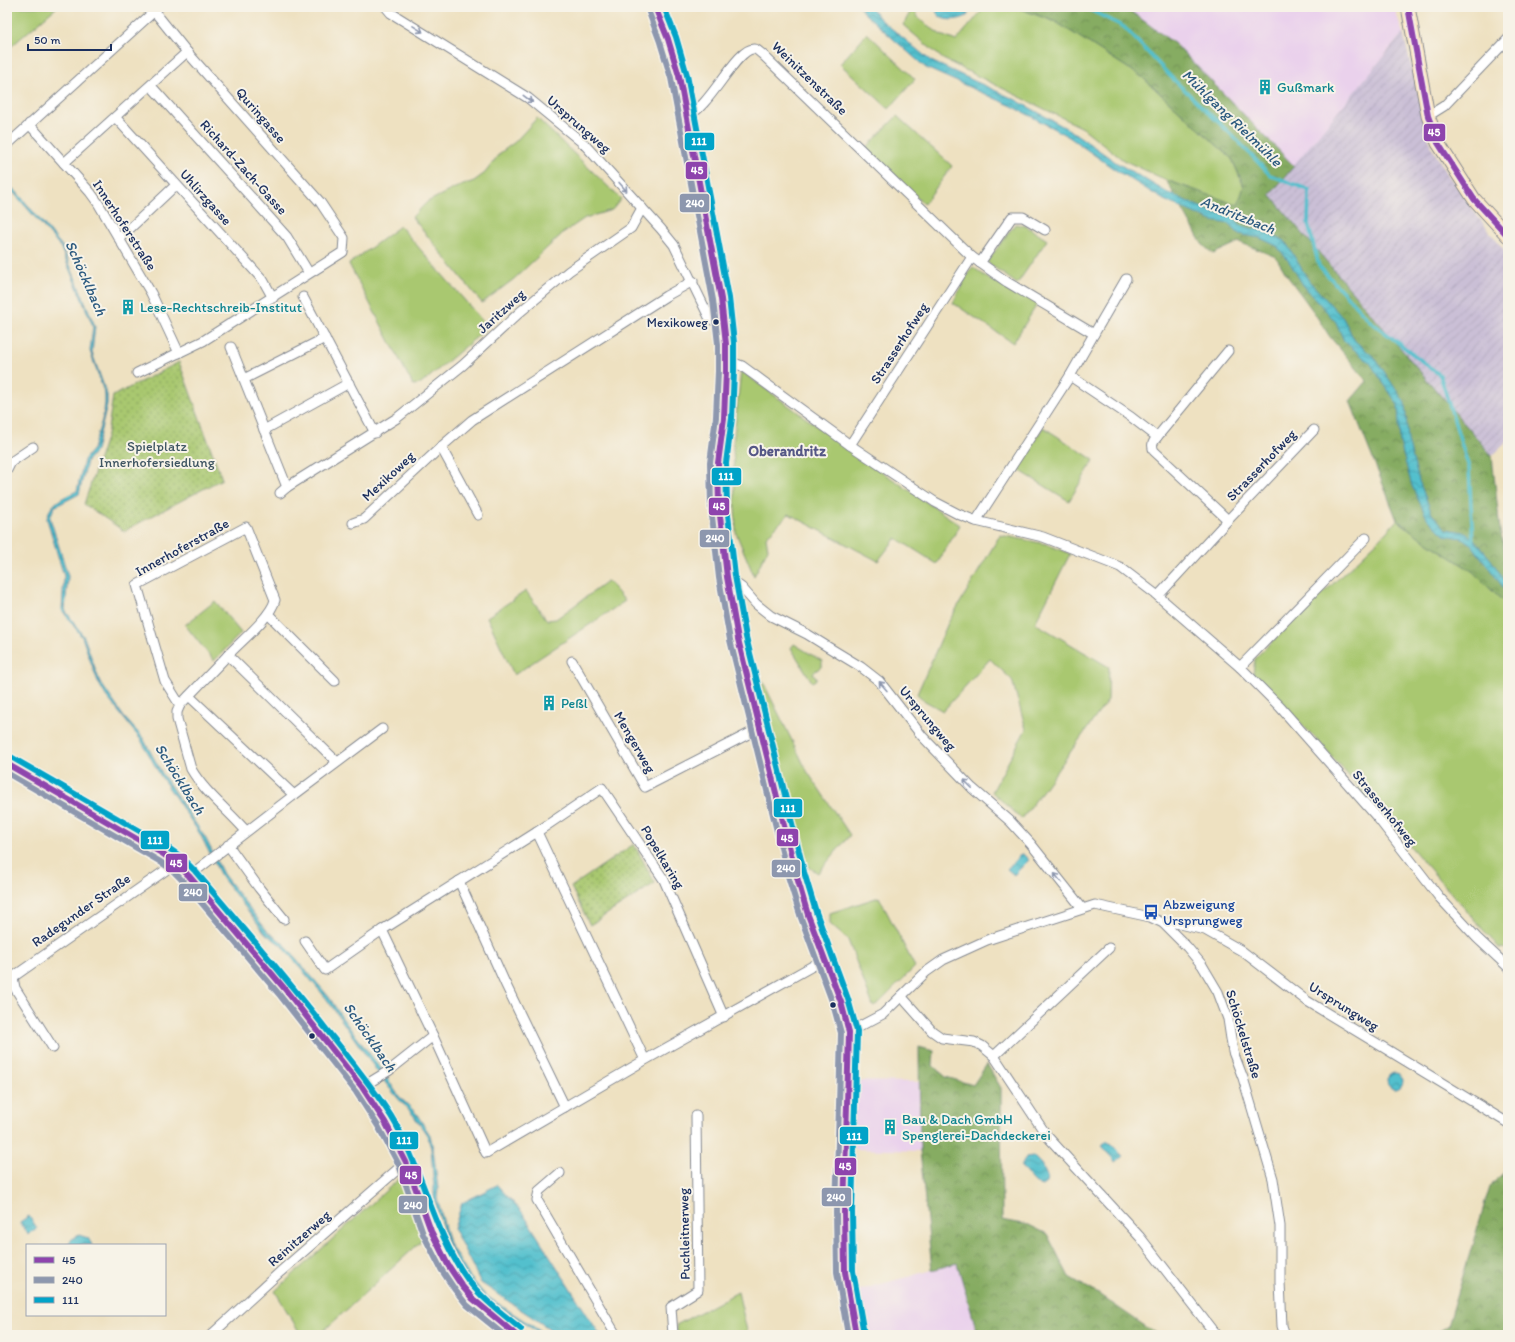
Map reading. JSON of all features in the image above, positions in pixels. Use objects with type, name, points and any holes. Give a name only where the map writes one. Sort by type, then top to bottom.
[{"type":"main road","points":[[655,7],[668,39],[679,76],[688,116],[724,320],[726,363],[724,418],[718,463],[719,507],[727,577],[738,639],[796,874],[808,915],[842,1002],[849,1032],[844,1212],[845,1265],[856,1335]]},
{"type":"main road","points":[[1408,7],[1428,116],[1438,142],[1474,199],[1508,236]]},
{"type":"main road","points":[[7,764],[158,851],[176,863],[189,876],[367,1084],[406,1162],[432,1231],[448,1266],[473,1299],[507,1333]]},
{"type":"street","name":"Ursprungweg","points":[[386,7],[391,13],[528,98],[584,144],[640,205],[674,245],[710,316],[714,321],[724,320]]},
{"type":"street","points":[[7,145],[156,9]]},
{"type":"street","name":"Quringasse","points":[[156,9],[187,52],[320,202],[344,238],[342,252],[309,273]]},
{"type":"street","points":[[1428,116],[1444,106],[1508,39]]},
{"type":"street","name":"Weinitzenstraße","points":[[688,116],[698,110],[740,57],[749,50],[753,49],[762,54],[972,257]]},
{"type":"street","points":[[64,163],[116,118],[187,52]]},
{"type":"street","name":"Richard-Zach-Gasse","points":[[151,86],[287,237],[309,273]]},
{"type":"street","name":"Uhlirzgasse","points":[[116,118],[263,280],[273,298]]},
{"type":"street","name":"Innerhoferstraße","points":[[29,124],[90,192],[155,300],[179,353]]},
{"type":"street","points":[[118,237],[124,234],[176,185]]},
{"type":"street","name":"Jaritzweg","points":[[231,347],[264,430],[284,490],[397,418],[463,365],[520,312],[568,271],[631,228],[640,205]]},
{"type":"street","points":[[980,263],[1012,218],[1023,217],[1045,230]]},
{"type":"street","points":[[972,257],[1007,282],[1094,334]]},
{"type":"street","name":"Strasserhofweg","points":[[850,445],[972,257]]},
{"type":"street","points":[[137,373],[209,338],[273,298],[309,273]]},
{"type":"street","points":[[976,521],[1070,376],[1126,280]]},
{"type":"street","name":"Mexikoweg","points":[[353,523],[364,519],[472,420],[666,296],[693,281]]},
{"type":"street","points":[[303,297],[375,432]]},
{"type":"street","points":[[244,379],[325,338]]},
{"type":"street","points":[[1070,376],[1131,416],[1157,437],[1228,351]]},
{"type":"street","name":"Strasserhofweg","points":[[726,363],[734,363],[742,366],[850,445],[935,502],[958,514],[976,521],[1043,538],[1120,567],[1158,596],[1240,667],[1280,707],[1376,817],[1439,897],[1477,938],[1508,967]]},
{"type":"street","points":[[264,430],[348,383]]},
{"type":"street","name":"Strasserhofweg","points":[[1158,596],[1314,430]]},
{"type":"street","name":"Strasserhofweg","points":[[1157,437],[1153,442],[1152,447],[1154,451],[1228,520]]},
{"type":"street","points":[[7,470],[11,462],[33,447]]},
{"type":"street","points":[[441,447],[478,515]]},
{"type":"street","name":"Innerhoferstraße","points":[[180,705],[174,698],[165,681],[137,585],[246,527],[274,600],[273,606],[268,614]]},
{"type":"street","points":[[1240,667],[1366,538]]},
{"type":"street","name":"Ursprungweg","points":[[727,577],[742,588],[756,604],[779,621],[807,634],[861,667],[879,681],[922,736],[972,788],[1010,821],[1082,908]]},
{"type":"street","points":[[246,831],[205,789],[191,769],[177,719],[177,712],[180,705],[268,614],[335,681]]},
{"type":"street","points":[[228,655],[338,762]]},
{"type":"street","name":"Mengerweg","points":[[572,661],[646,787],[760,728]]},
{"type":"street","points":[[189,696],[294,795]]},
{"type":"street","points":[[189,876],[246,831],[382,729]]},
{"type":"street","name":"Popelkaring","points":[[305,941],[325,970],[382,930],[537,832],[602,788],[664,880],[724,1017]]},
{"type":"street","points":[[537,832],[645,1060]]},
{"type":"street","points":[[228,845],[284,919]]},
{"type":"street","name":"Radegunder Straße","points":[[53,1048],[15,988],[13,977],[176,863]]},
{"type":"street","points":[[459,882],[505,983],[565,1107]]},
{"type":"street","name":"Schöckelstraße","points":[[849,1032],[883,1014],[926,972],[943,960],[987,940],[1095,905],[1150,917],[1163,923],[1187,947],[1202,965],[1218,992],[1228,1019],[1234,1052],[1273,1179],[1280,1226],[1281,1320],[1285,1335]]},
{"type":"street","name":"Ursprungweg","points":[[1163,923],[1175,923],[1205,930],[1242,951],[1306,1001],[1508,1123]]},
{"type":"street","points":[[382,930],[433,1036],[486,1153],[645,1060],[825,959]]},
{"type":"street","points":[[994,1056],[1109,948]]},
{"type":"street","points":[[900,996],[932,1030],[942,1038],[974,1042],[982,1046],[994,1056],[1047,1136],[1140,1237],[1216,1335]]},
{"type":"street","points":[[367,1084],[390,1070],[433,1036]]},
{"type":"street","name":"Puchleitnerweg","points":[[673,1335],[671,1307],[698,1290],[696,1116]]},
{"type":"street","name":"Reinitzerweg","points":[[211,1335],[280,1272],[406,1162]]},
{"type":"street","points":[[560,1173],[539,1191],[537,1200],[616,1335]]},
{"type":"shaded area","points":[[1125,7],[1394,7],[1403,33],[1294,166],[1175,44]]},
{"type":"shaded area","points":[[1403,33],[1431,146],[1448,175],[1508,255],[1508,441],[1492,456],[1269,195]]},
{"type":"shaded area","points":[[853,1081],[920,1082],[920,1151],[854,1149]]},
{"type":"shaded area","points":[[957,1263],[978,1335],[865,1335],[856,1291]]},
{"type":"green space","points":[[7,7],[57,7],[7,50]]},
{"type":"green space","points":[[913,7],[919,19],[941,35],[956,41],[985,7],[1015,7],[1056,22],[1142,77],[1232,159],[1244,187],[1238,206],[1166,180],[1123,160],[1083,128],[943,59],[903,25]]},
{"type":"green space","points":[[1015,7],[1100,7],[1104,9],[1105,7],[1125,7],[1175,44],[1294,166],[1270,195],[1492,456],[1500,530],[1508,566],[1508,606],[1472,571],[1424,540],[1397,520],[1350,401],[1367,381],[1330,337],[1288,277],[1276,257],[1239,242],[1213,254],[1202,244],[1166,180],[1238,205],[1244,186],[1232,159],[1142,77],[1056,22]]},
{"type":"green space","points":[[867,33],[915,79],[889,109],[840,64]]},
{"type":"green space","points":[[897,116],[952,166],[924,204],[865,149]]},
{"type":"green space","points":[[537,118],[621,199],[612,210],[585,218],[563,233],[514,279],[482,303],[412,217],[427,202],[455,188],[474,181],[485,173],[500,153],[515,142]]},
{"type":"green space","points":[[1015,224],[1026,226],[1047,240],[1017,284],[987,262]]},
{"type":"green space","points":[[400,226],[487,326],[485,330],[421,384],[413,385],[349,264]]},
{"type":"green space","points":[[973,267],[990,280],[1031,298],[1038,303],[1013,343],[953,303],[969,271]]},
{"type":"green space","name":"Spielplatz Innerhofersiedlung","points":[[179,362],[222,479],[124,531],[84,504],[107,435],[113,396]]},
{"type":"green space","points":[[741,371],[847,448],[960,525],[937,564],[896,538],[878,561],[789,514],[766,537],[768,549],[754,576],[736,533],[733,444]]},
{"type":"green space","points":[[1043,427],[1094,460],[1069,501],[1017,469]]},
{"type":"green space","points":[[1397,520],[1424,540],[1472,571],[1508,606],[1508,949],[1499,948],[1319,742],[1253,674],[1255,658],[1380,539]]},
{"type":"green space","points":[[1000,535],[1046,544],[1070,554],[1035,623],[1109,667],[1108,700],[1022,819],[992,792],[1026,729],[1012,680],[990,659],[943,711],[925,701],[917,694],[948,623]]},
{"type":"green space","points":[[608,581],[625,601],[514,675],[487,617],[526,591],[547,620],[556,619]]},
{"type":"green space","points":[[215,601],[241,633],[214,661],[185,625]]},
{"type":"green space","points":[[794,644],[822,661],[822,666],[813,673],[817,679],[812,682],[791,648]]},
{"type":"green space","points":[[762,680],[807,771],[850,835],[818,873],[804,864],[776,763],[762,703]]},
{"type":"green space","points":[[634,844],[655,883],[590,925],[571,887]]},
{"type":"green space","points":[[879,897],[915,967],[879,1003],[873,1006],[848,940],[830,924],[830,913]]},
{"type":"green space","points":[[919,1047],[934,1051],[933,1066],[946,1077],[973,1085],[987,1064],[1001,1088],[1002,1220],[1029,1225],[1047,1234],[1069,1277],[1097,1293],[1158,1335],[978,1335],[957,1263],[932,1270],[920,1151]]},
{"type":"green space","points":[[1508,1170],[1508,1335],[1433,1335],[1448,1326],[1490,1186]]},
{"type":"green space","points":[[402,1176],[425,1238],[319,1335],[301,1335],[275,1291]]},
{"type":"green space","points":[[738,1292],[748,1335],[678,1335],[676,1325]]},
{"type":"water","points":[[860,7],[871,7],[880,19],[931,61],[1016,100],[1073,132],[1117,163],[1168,193],[1214,213],[1231,215],[1242,226],[1263,231],[1285,241],[1309,281],[1343,318],[1355,341],[1375,358],[1405,403],[1408,441],[1419,481],[1432,514],[1446,529],[1464,532],[1476,541],[1492,561],[1508,586],[1508,594],[1472,545],[1462,538],[1444,535],[1427,518],[1412,486],[1400,443],[1398,405],[1370,363],[1344,341],[1336,322],[1303,285],[1290,263],[1277,246],[1260,238],[1239,234],[1229,224],[1212,221],[1164,200],[1114,169],[1069,137],[1012,106],[926,68],[864,13]]},
{"type":"water","points":[[935,7],[955,7],[957,10],[967,8],[968,15],[958,19],[949,20],[939,16]]},
{"type":"water","name":"Schöcklbach","points":[[7,185],[16,191],[62,246],[95,326],[92,353],[107,395],[107,405],[96,450],[87,461],[79,494],[54,507],[50,518],[68,576],[65,610],[84,637],[100,682],[124,717],[143,738],[163,775],[206,839],[223,874],[268,932],[282,942],[329,997],[343,1019],[379,1066],[398,1095],[416,1113],[430,1135],[438,1189],[437,1198],[449,1243],[469,1276],[485,1295],[546,1335],[542,1335],[483,1296],[466,1278],[447,1243],[434,1198],[431,1148],[427,1135],[414,1116],[384,1081],[326,998],[281,945],[266,934],[221,876],[200,834],[160,775],[141,740],[106,696],[98,682],[82,637],[62,610],[64,576],[47,519],[48,513],[58,501],[77,491],[84,460],[93,449],[102,420],[105,395],[90,351],[93,326],[60,246],[14,193],[7,188]]},
{"type":"water","points":[[1022,853],[1029,860],[1014,875],[1007,869]]},
{"type":"water","points":[[1392,1073],[1398,1073],[1403,1078],[1401,1087],[1398,1089],[1392,1089],[1387,1084],[1387,1078]]},
{"type":"water","points":[[1107,1140],[1123,1156],[1116,1162],[1101,1146]]},
{"type":"water","points":[[1033,1156],[1041,1164],[1047,1176],[1046,1183],[1042,1186],[1036,1183],[1021,1167],[1026,1157]]},
{"type":"water","points":[[497,1185],[522,1212],[600,1335],[559,1335],[481,1283],[454,1229],[462,1203]]},
{"type":"water","points":[[29,1216],[37,1228],[28,1234],[20,1222]]},
{"type":"water","points":[[79,1235],[88,1238],[91,1244],[69,1244],[72,1239]]},
{"type":"waterway","name":"Mühlgang Rielmühle","points":[[1084,7],[1124,27],[1171,77],[1236,139],[1270,175],[1309,190],[1308,224],[1319,266],[1370,321],[1440,375],[1469,468],[1473,543]]},
{"type":"transit line","name":"45","points":[[655,7],[668,39],[679,76],[721,299],[726,344],[726,371],[724,418],[718,463],[719,507],[727,577],[738,639],[796,874],[808,915],[841,1002],[849,1032],[844,1212],[845,1272],[856,1335]]},
{"type":"transit line","name":"111","points":[[664,7],[676,37],[687,75],[729,298],[734,343],[734,371],[732,418],[726,463],[727,506],[735,576],[746,637],[804,872],[816,912],[848,999],[857,1031],[852,1212],[853,1271],[864,1334]]},
{"type":"transit line","name":"45","points":[[1408,7],[1428,116],[1438,143],[1474,199],[1508,236]]},
{"type":"transit line","name":"240","points":[[648,10],[671,78],[713,300],[718,344],[718,371],[716,417],[710,463],[711,507],[719,578],[730,640],[788,876],[801,918],[833,1004],[841,1033],[836,1212],[837,1272],[848,1335]]},
{"type":"transit line","name":"111","points":[[11,757],[167,847],[181,857],[195,871],[294,989],[352,1061],[376,1094],[402,1136],[445,1241],[456,1261],[468,1280],[480,1294],[521,1329]]},
{"type":"transit line","name":"45","points":[[7,764],[163,854],[176,863],[189,876],[284,988],[362,1087],[385,1122],[406,1162],[431,1231],[448,1265],[473,1299],[516,1335]]},
{"type":"transit line","name":"240","points":[[7,773],[159,861],[171,869],[183,881],[278,993],[356,1092],[378,1126],[399,1165],[423,1234],[441,1269],[467,1305],[504,1335]]},
{"type":"place","name":"Gußmark","points":[[1265,87]]},
{"type":"place","name":"Lese-Rechtschreib-Institut","points":[[128,307]]},
{"type":"place","name":"Mexikoweg","points":[[716,322]]},
{"type":"place","name":"Peßl","points":[[549,703]]},
{"type":"place","name":"Abzweigung Ursprungweg","points":[[1151,912]]},
{"type":"place","name":"Bau & Dach GmbH Spenglerei-Dachdeckerei","points":[[890,1127]]},
{"type":"district","name":"Oberandritz","points":[[787,451]]},
{"type":"water label","name":"Andritzbach","points":[[1238,215]]}]
